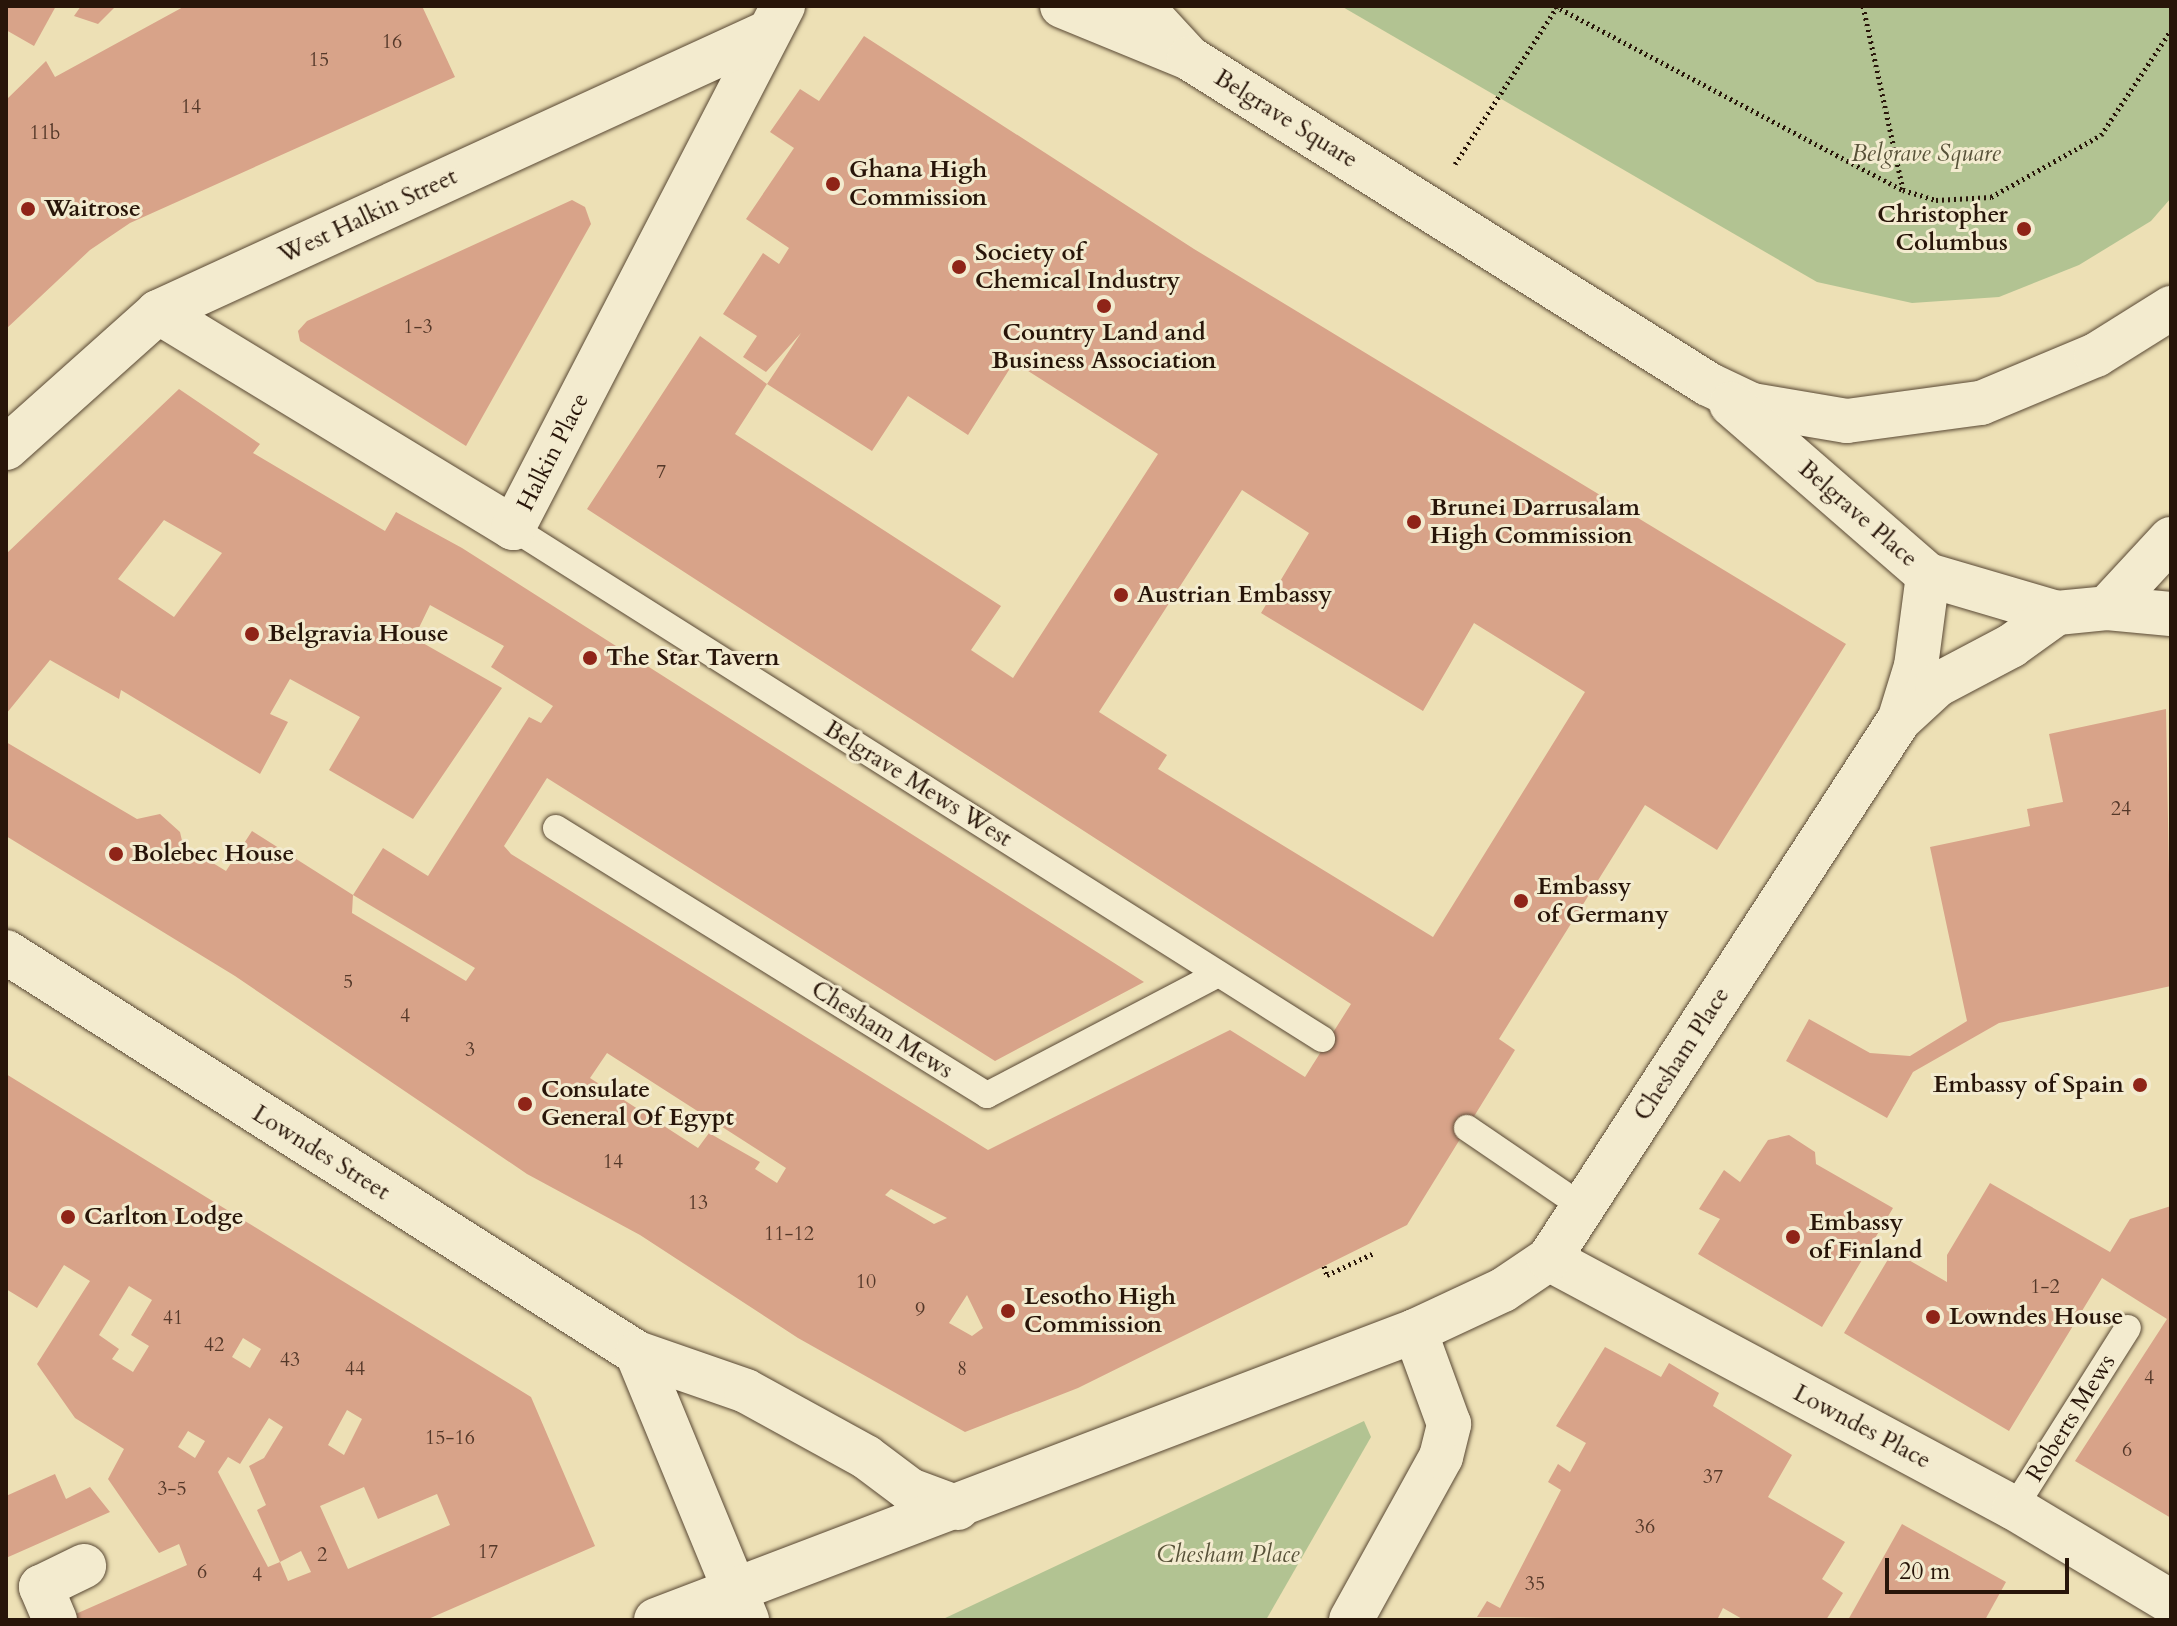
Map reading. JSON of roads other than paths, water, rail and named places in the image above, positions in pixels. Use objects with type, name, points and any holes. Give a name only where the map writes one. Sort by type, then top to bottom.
[{"type":"street","name":"Belgrave Square","points":[[1062,6],[1189,58],[1708,384]]},
{"type":"street","name":"Belgrave Square","points":[[1141,6],[1189,58]]},
{"type":"street","name":"West Halkin Street","points":[[6,448],[158,312],[774,20]]},
{"type":"street","name":"Halkin Place","points":[[158,312],[513,528],[774,20]]},
{"type":"street","points":[[1708,384],[1752,405],[1797,416],[1847,421],[1910,416],[1981,403],[2038,382],[2171,308]]},
{"type":"street","name":"Belgrave Place","points":[[1708,384],[1928,575],[2057,613],[2107,608],[2171,614]]},
{"type":"street","points":[[2107,608],[2171,539]]},
{"type":"street","name":"Chesham Place","points":[[1899,720],[1916,666],[1928,575]]},
{"type":"street","name":"Chesham Place","points":[[656,1620],[740,1604],[958,1508],[1415,1331],[1503,1290],[1549,1259],[1899,720],[1937,685],[2011,646],[2057,613]]},
{"type":"street","name":"Lowndes Street","points":[[6,952],[637,1353]]},
{"type":"street","name":"Lowndes Place","points":[[1549,1259],[2014,1508],[2171,1602]]},
{"type":"street","points":[[1351,1620],[1441,1457],[1449,1424],[1415,1331]]},
{"type":"street","points":[[637,1353],[746,1391],[866,1457],[910,1490],[958,1508]]},
{"type":"street","points":[[637,1353],[740,1604]]},
{"type":"street","points":[[55,1620],[41,1587],[84,1566]]},
{"type":"lane","name":"Belgrave Mews West","points":[[513,528],[1322,1039]]},
{"type":"lane","name":"Chesham Mews","points":[[556,828],[987,1095],[1218,974]]},
{"type":"lane","points":[[1467,1128],[1583,1207]]},
{"type":"lane","name":"Roberts Mews","points":[[2014,1508],[2128,1328]]},
{"type":"place","name":"Ghana High Commission","points":[[833,184]]},
{"type":"place","name":"Waitrose","points":[[28,209]]},
{"type":"place","name":"Christopher Columbus","points":[[2024,229]]},
{"type":"place","name":"Society of Chemical Industry","points":[[959,267]]},
{"type":"place","name":"Country Land and Business Association","points":[[1104,306]]},
{"type":"place","name":"Brunei Darrusalam High Commission","points":[[1414,522]]},
{"type":"place","name":"Austrian Embassy","points":[[1121,595]]},
{"type":"place","name":"Belgravia House","points":[[252,634]]},
{"type":"place","name":"The Star Tavern","points":[[590,658]]},
{"type":"place","name":"Bolebec House","points":[[116,854]]},
{"type":"place","name":"Embassy of Germany","points":[[1521,901]]},
{"type":"place","name":"Embassy of Spain","points":[[2140,1085]]},
{"type":"place","name":"Consulate General Of Egypt","points":[[525,1104]]},
{"type":"place","name":"Carlton Lodge","points":[[68,1217]]},
{"type":"place","name":"Embassy of Finland","points":[[1793,1237]]},
{"type":"place","name":"Lesotho High Commission","points":[[1008,1311]]},
{"type":"place","name":"Lowndes House","points":[[1933,1317]]}]
